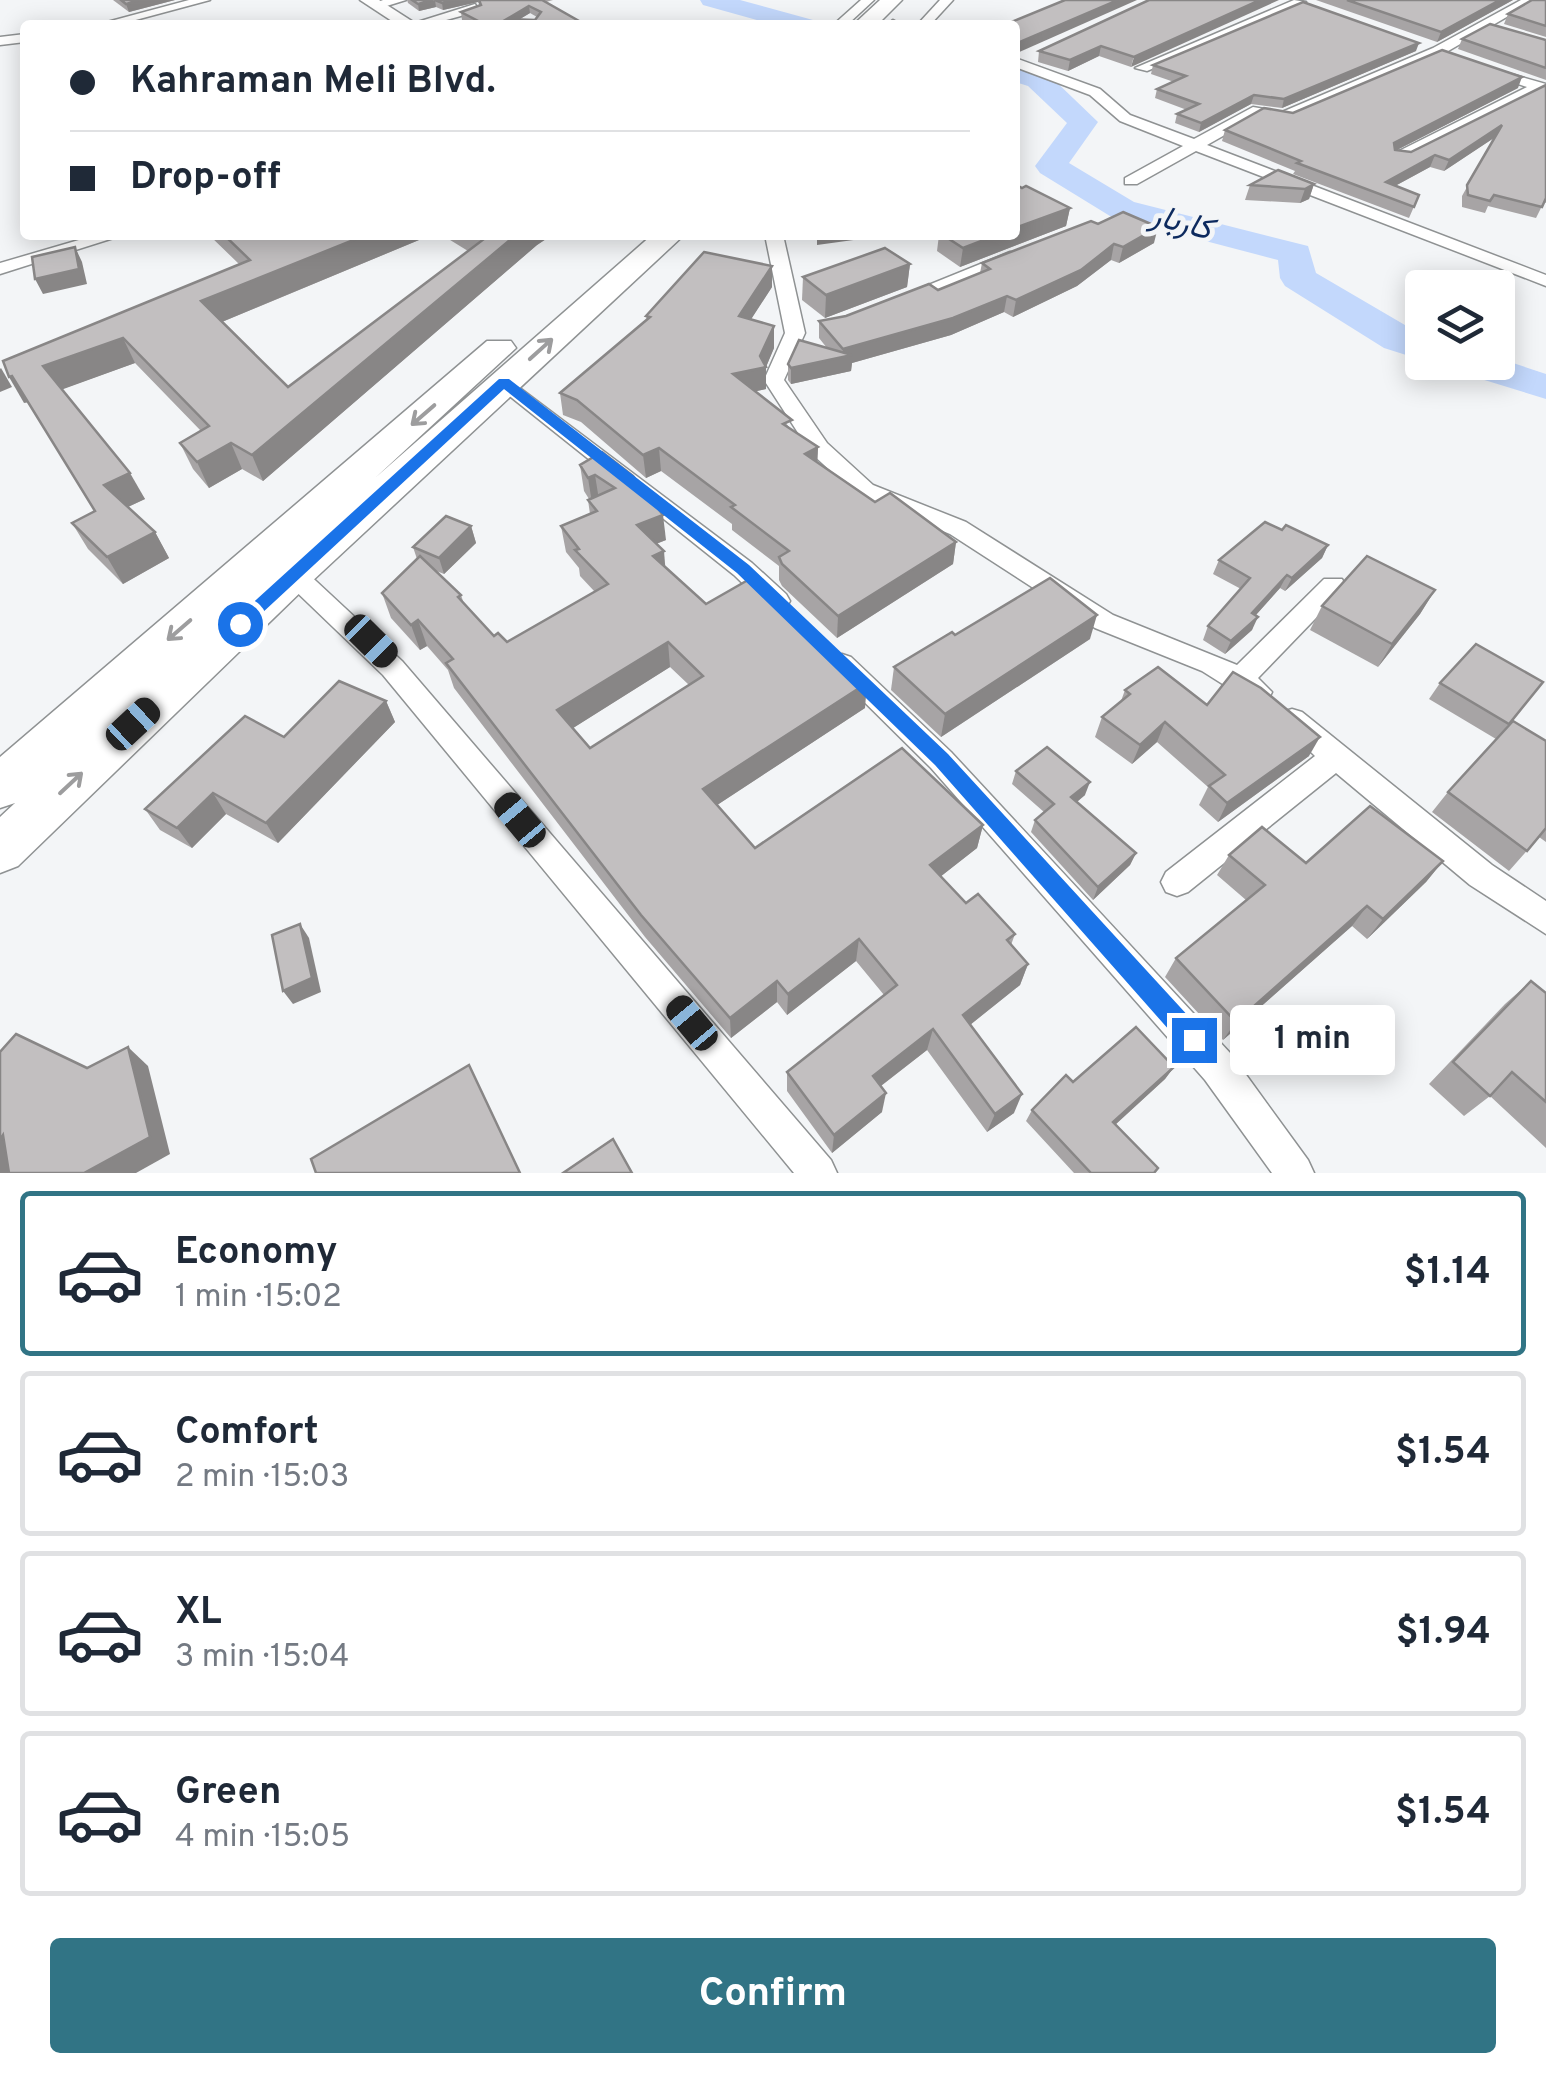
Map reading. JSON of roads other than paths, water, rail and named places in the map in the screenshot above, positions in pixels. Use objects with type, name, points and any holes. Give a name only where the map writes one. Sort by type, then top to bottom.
[{"type":"highway","points":[[856,19],[892,0]]},
{"type":"highway","points":[[899,20],[918,0]]},
{"type":"highway","points":[[0,787],[621,240]]},
{"type":"highway","points":[[0,850],[293,574],[663,240]]},
{"type":"street","points":[[122,20],[204,0]]},
{"type":"street","points":[[372,3],[400,0]]},
{"type":"street","points":[[928,20],[948,0]]},
{"type":"street","points":[[1130,181],[1258,110],[1283,117],[1494,28],[1530,0]]},
{"type":"street","points":[[1142,68],[1296,1],[1317,8]]},
{"type":"street","points":[[372,3],[403,20]]},
{"type":"street","points":[[431,20],[475,8]]},
{"type":"street","points":[[1420,45],[1454,57]]},
{"type":"street","points":[[1020,60],[1034,54]]},
{"type":"street","points":[[1471,63],[1542,88]]},
{"type":"street","points":[[1020,64],[1096,92],[1126,118],[1546,280]]},
{"type":"street","points":[[1399,157],[1542,88]]},
{"type":"street","points":[[0,269],[97,240]]},
{"type":"street","points":[[775,240],[802,332],[774,380],[808,430],[854,482],[958,528],[1113,625],[1241,678],[1481,875],[1546,919]]},
{"type":"street","points":[[889,304],[1029,250]]},
{"type":"street","points":[[504,382],[743,569],[800,624]]},
{"type":"street","points":[[293,574],[350,620],[392,662],[814,1171]]},
{"type":"street","points":[[1241,678],[1333,585]]},
{"type":"street","points":[[828,651],[941,760],[1218,1067],[1295,1173]]},
{"type":"street","points":[[1177,882],[1336,756]]},
{"type":"waterway","name":"کاربار","points":[[712,0],[786,20]]},
{"type":"waterway","name":"کاربار","points":[[1020,75],[1038,80],[1083,122],[1051,166],[1122,209],[1295,254],[1298,278],[1405,342]]},
{"type":"waterway","name":"کاربار","points":[[1515,377],[1546,387]]}]
